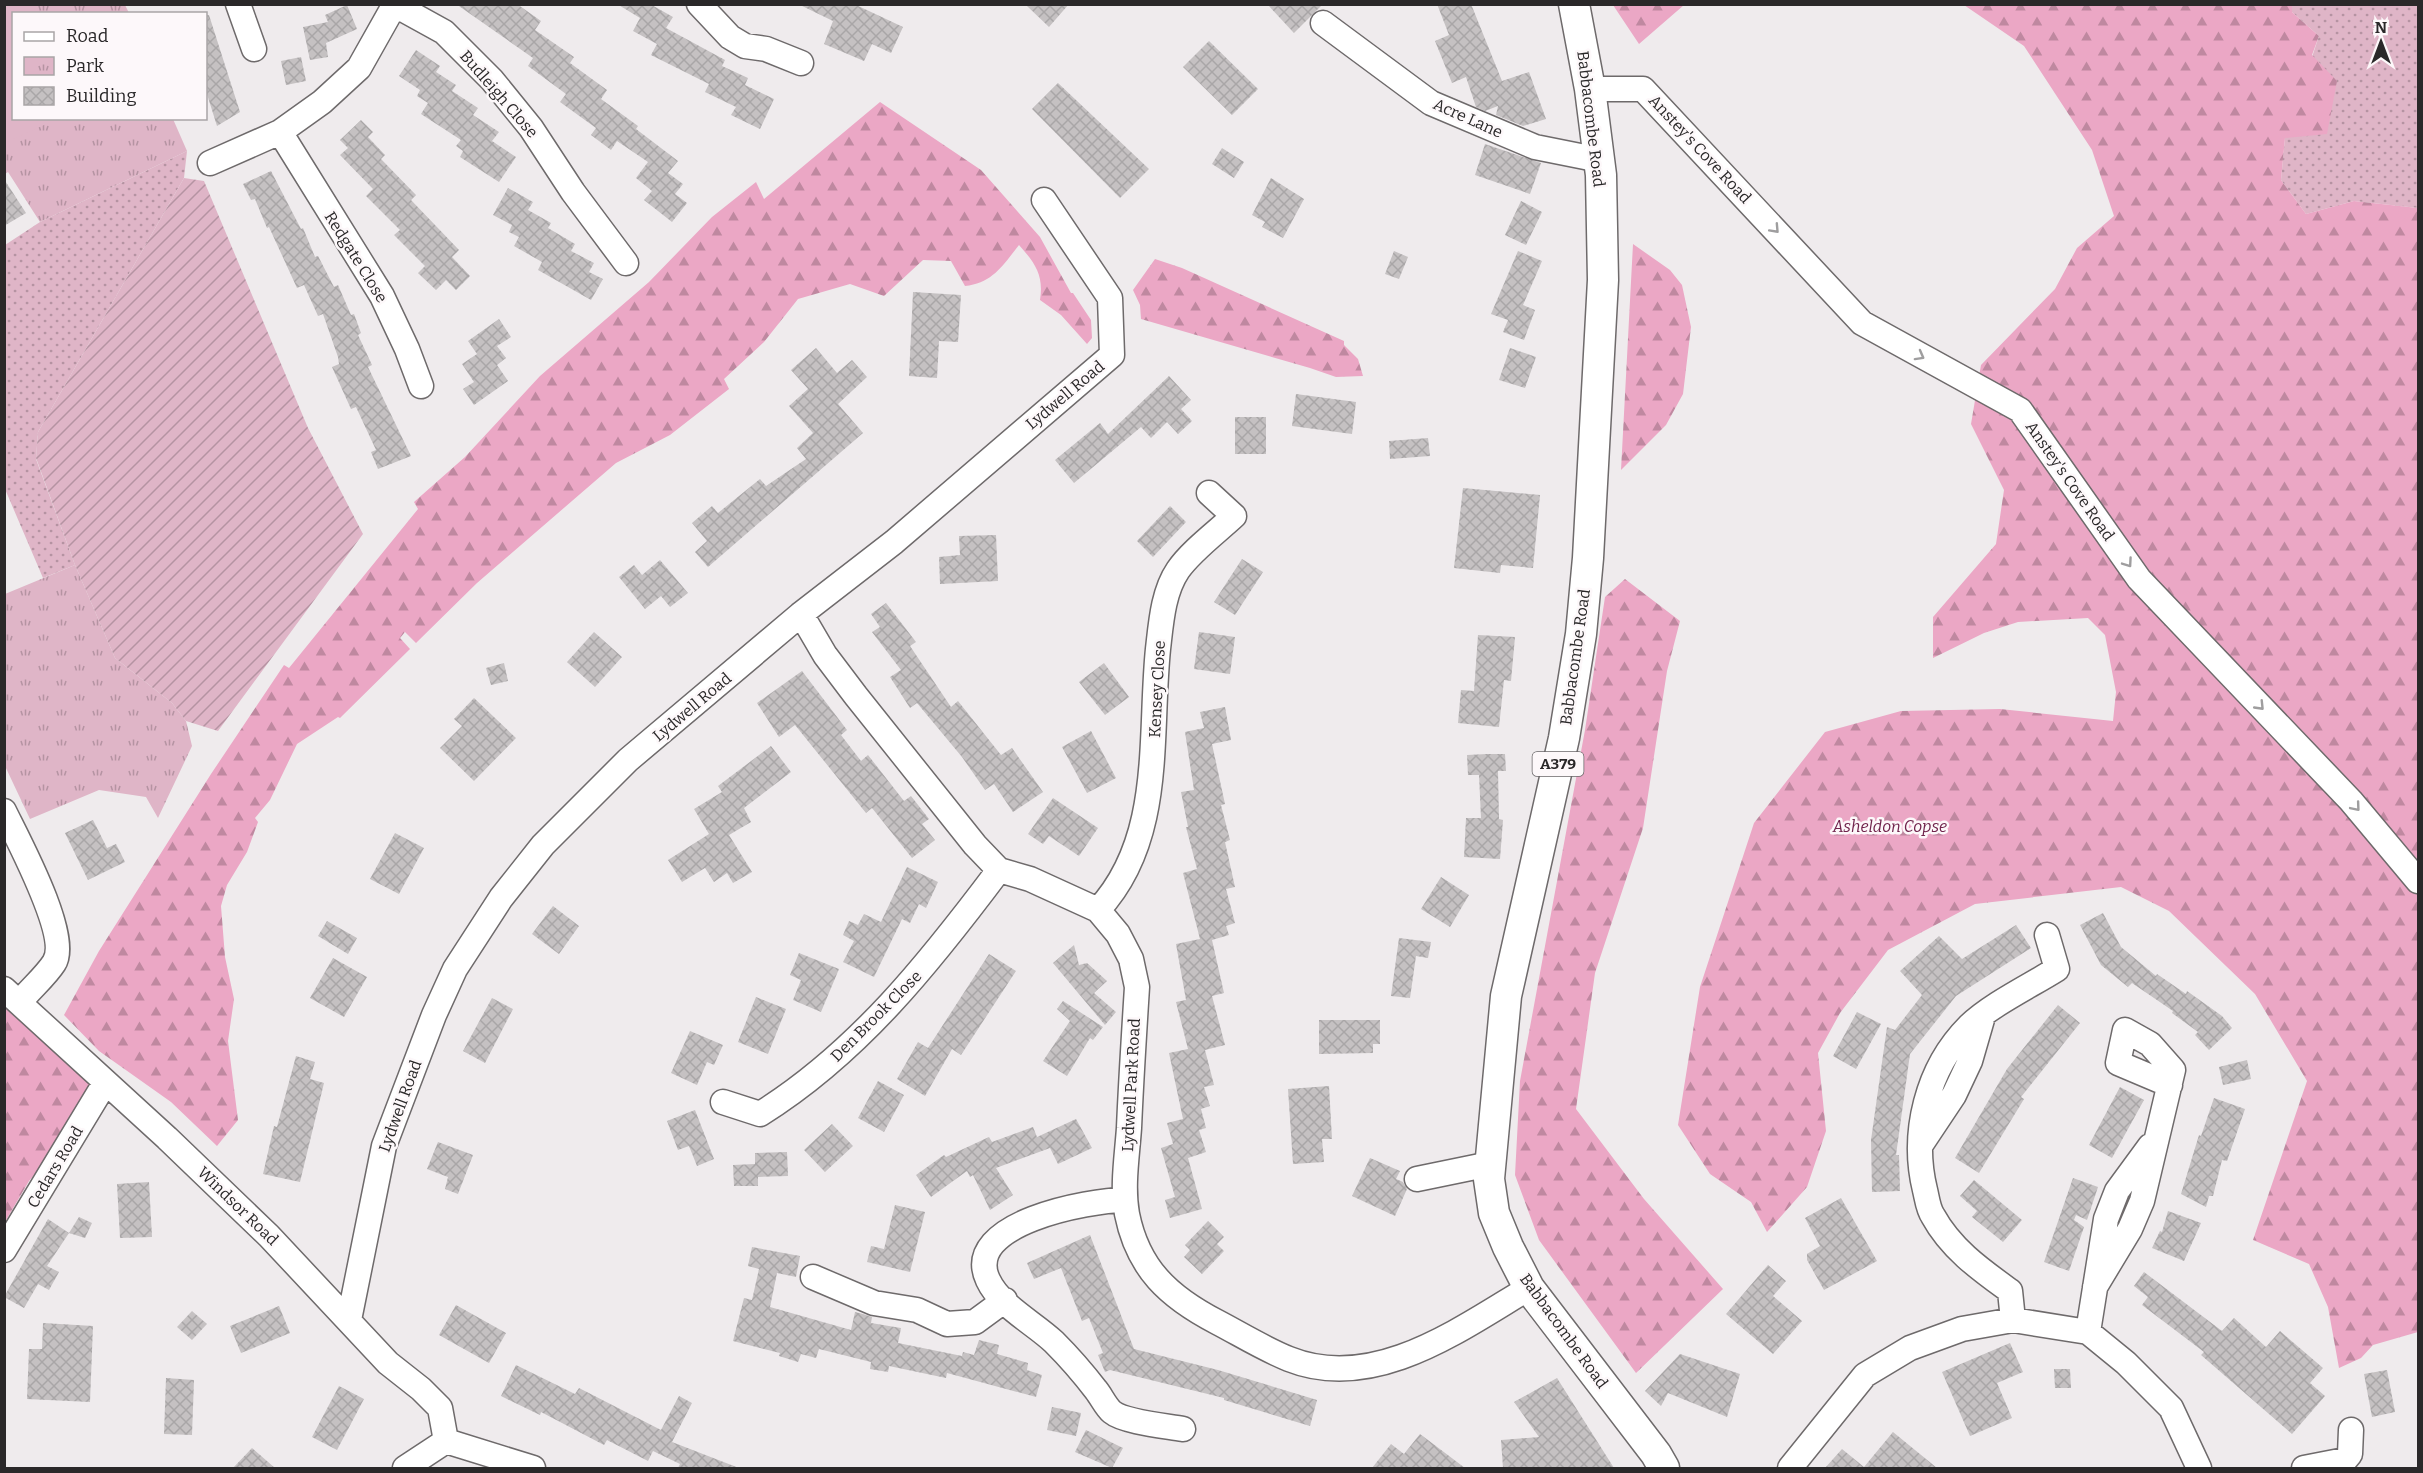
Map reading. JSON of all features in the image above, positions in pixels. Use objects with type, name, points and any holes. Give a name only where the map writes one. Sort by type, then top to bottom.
[{"type":"main road","name":"Babbacombe Road","points":[[1574,4],[1590,89],[1600,160],[1603,280],[1581,634],[1564,738],[1506,996],[1489,1179],[1494,1213],[1529,1288],[1649,1445],[1664,1468]]},
{"type":"street","points":[[237,4],[254,49]]},
{"type":"street","points":[[699,4],[729,38],[745,46],[766,49],[801,63]]},
{"type":"street","points":[[210,163],[280,132],[322,102],[359,68],[395,5]]},
{"type":"street","name":"Budleigh Close","points":[[395,5],[444,32],[492,80],[531,128],[573,192],[626,263]]},
{"type":"street","name":"Acre Lane","points":[[1323,23],[1431,103],[1535,147],[1600,160]]},
{"type":"street","name":"Anstey's Cove Road","points":[[1590,89],[1643,89],[1862,324],[2020,410],[2139,579],[2351,801],[2418,881]]},
{"type":"street","name":"Redgate Close","points":[[280,132],[382,297],[407,349],[420,386]]},
{"type":"street","name":"Lydwell Road","points":[[349,1320],[384,1146],[447,987],[501,897],[543,845],[628,760],[801,614],[894,542],[1112,355],[1110,297],[1044,200]]},
{"type":"street","name":"Kensey Close","points":[[1098,910],[1114,893],[1135,854],[1143,822],[1153,764],[1156,676],[1167,595],[1179,569],[1234,516],[1209,493]]},
{"type":"street","name":"Lydwell Park Road","points":[[801,614],[825,655],[856,696],[975,845],[999,870],[1030,879],[1098,910],[1118,934],[1131,959],[1137,987],[1125,1200],[1136,1242],[1151,1273],[1185,1305],[1290,1360],[1333,1369],[1396,1359],[1432,1344],[1529,1288]]},
{"type":"street","points":[[4,811],[38,877],[50,916],[57,951],[55,962],[12,995]]},
{"type":"street","name":"Den Brook Close","points":[[723,1101],[760,1114],[799,1090],[865,1030],[916,977],[999,870]]},
{"type":"street","points":[[2013,1320],[2010,1292],[1961,1254],[1932,1215],[1922,1174],[1921,1125],[1929,1089],[1946,1054],[1970,1026],[1983,1016],[2065,975],[2047,935]]},
{"type":"street","name":"Windsor Road","points":[[12,995],[261,1228],[388,1363],[421,1389],[440,1408],[446,1441]]},
{"type":"street","points":[[1921,1145],[1954,1095],[1970,1061],[1983,1016]]},
{"type":"street","points":[[1946,1054],[1970,1061]]},
{"type":"street","name":"Cedars Road","points":[[4,1250],[105,1083]]},
{"type":"street","points":[[2095,1287],[2130,1229],[2142,1201],[2155,1139],[2170,1085]]},
{"type":"street","points":[[1929,1089],[1954,1095]]},
{"type":"street","points":[[2088,1332],[2106,1219],[2118,1191],[2155,1139]]},
{"type":"street","points":[[1417,1179],[1490,1164]]},
{"type":"street","points":[[2118,1191],[2142,1201]]},
{"type":"street","points":[[1125,1200],[1105,1200],[1055,1210],[1005,1232],[989,1248],[983,1260],[988,1280],[1005,1300],[1071,1358],[1113,1413],[1150,1424],[1183,1428]]},
{"type":"street","points":[[2106,1219],[2130,1229]]},
{"type":"street","points":[[813,1278],[874,1304],[917,1310],[947,1324],[975,1322],[1005,1300]]},
{"type":"street","points":[[1790,1468],[1865,1374],[1910,1347],[1962,1329],[2013,1320],[2088,1332],[2126,1363],[2171,1408],[2199,1468]]},
{"type":"street","points":[[2304,1468],[2345,1460],[2350,1454],[2352,1430]]},
{"type":"street","points":[[405,1468],[446,1441],[491,1462],[534,1468]]},
{"type":"green space","points":[[4,5],[17,5],[20,12],[12,12],[12,120],[55,120],[5,143]]},
{"type":"green space","points":[[5,5],[125,5],[128,12],[12,12],[12,120],[173,120],[187,151],[40,222],[8,172],[5,174]]},
{"type":"green space","points":[[1613,5],[1684,5],[1639,44]]},
{"type":"green space","name":"Asheldon Copse","points":[[1964,5],[2292,5],[2292,12],[2319,36],[2312,55],[2337,81],[2327,134],[2285,138],[2281,180],[2306,214],[2354,201],[2418,208],[2418,1332],[2373,1345],[2361,1358],[2339,1368],[2328,1307],[2309,1264],[2253,1240],[2307,1081],[2255,994],[2169,911],[2121,887],[1975,904],[1888,950],[1840,1013],[1818,1053],[1826,1131],[1807,1187],[1767,1232],[1751,1202],[1710,1174],[1678,1125],[1700,987],[1754,823],[1825,732],[1901,711],[2000,709],[2113,721],[2116,692],[2105,635],[2088,618],[2018,622],[1984,633],[1933,658],[1933,617],[1996,544],[2004,490],[1971,424],[1981,365],[2055,289],[2077,248],[2114,216],[2092,150],[2024,46]]},
{"type":"green space","points":[[2292,5],[2418,5],[2418,208],[2354,201],[2306,214],[2281,180],[2285,138],[2319,36],[2292,12]]},
{"type":"green space","points":[[880,102],[981,170],[1040,237],[1071,293],[1091,320],[1092,338],[1087,344],[1061,315],[1040,300],[1041,283],[1037,270],[1019,245],[996,272],[975,284],[965,286],[951,261],[923,260],[884,296],[850,284],[798,299],[764,342],[724,379],[729,389],[670,435],[616,463],[477,583],[416,643],[405,632],[400,638],[410,649],[340,718],[338,717],[297,744],[270,800],[255,818],[258,822],[247,852],[227,885],[221,906],[225,957],[234,999],[228,1041],[238,1120],[217,1146],[171,1102],[99,1051],[64,1015],[99,951],[211,774],[284,665],[289,668],[418,509],[414,502],[465,457],[540,376],[649,282],[712,217],[756,182],[764,199]]},
{"type":"green space","points":[[187,151],[184,178],[38,432],[36,459],[75,565],[43,578],[5,489],[5,245],[40,222]]},
{"type":"green space","points":[[184,178],[204,181],[308,428],[363,534],[218,731],[186,721],[172,703],[115,658],[75,565],[36,458],[38,432]]},
{"type":"green space","points":[[1633,244],[1670,270],[1682,285],[1691,327],[1683,394],[1666,425],[1621,470]]},
{"type":"green space","points":[[1155,259],[1182,268],[1344,341],[1344,345],[1358,359],[1363,376],[1336,377],[1141,319],[1140,305],[1133,290]]},
{"type":"green space","points":[[75,565],[115,658],[172,703],[186,721],[192,746],[158,818],[146,797],[99,790],[30,819],[5,766],[5,594]]},
{"type":"green space","points":[[1625,579],[1680,621],[1667,671],[1643,828],[1595,973],[1576,1109],[1644,1199],[1723,1289],[1636,1373],[1539,1240],[1515,1175],[1520,1081],[1585,730],[1605,597]]},
{"type":"green space","points":[[5,1008],[103,1092],[29,1181],[5,1222]]},
{"type":"building","points":[[456,4],[517,4],[541,21],[535,30],[574,57],[570,63],[607,90],[601,99],[638,126],[636,129],[678,161],[668,173],[683,184],[675,194],[687,203],[672,222],[644,200],[652,191],[636,178],[648,162],[617,141],[611,150],[591,135],[596,128],[560,102],[566,94],[528,66],[533,58]]},
{"type":"building","points":[[617,4],[650,4],[673,17],[666,28],[725,60],[722,66],[748,78],[745,85],[774,99],[760,129],[731,115],[736,107],[705,92],[709,84],[651,55],[657,44],[633,31],[640,18]]},
{"type":"building","points":[[798,4],[854,4],[903,27],[891,53],[872,44],[864,61],[824,44],[833,21]]},
{"type":"building","points":[[1025,4],[1069,4],[1049,27]]},
{"type":"building","points":[[1267,4],[1323,4],[1294,33]]},
{"type":"building","points":[[1437,4],[1471,4],[1502,81],[1529,72],[1546,119],[1523,126],[1496,115],[1498,106],[1485,111],[1476,107],[1466,77],[1452,83],[1435,41],[1449,35]]},
{"type":"building","points":[[347,5],[357,29],[326,43],[328,57],[310,60],[303,27],[328,22],[325,15]]},
{"type":"building","points":[[207,15],[209,15],[240,112],[217,126],[207,94]]},
{"type":"building","points":[[1209,41],[1258,89],[1232,115],[1183,67]]},
{"type":"building","points":[[416,50],[440,66],[436,72],[456,85],[452,91],[478,108],[473,115],[499,132],[492,141],[516,157],[499,182],[460,157],[463,151],[456,146],[461,140],[421,114],[428,103],[417,96],[420,90],[399,76]]},
{"type":"building","points":[[301,57],[306,81],[286,85],[281,61]]},
{"type":"building","points":[[1058,83],[1149,169],[1120,198],[1032,109]]},
{"type":"building","points":[[361,120],[373,132],[368,137],[385,155],[381,159],[416,195],[411,200],[459,250],[452,257],[470,276],[456,290],[446,280],[436,290],[418,273],[425,266],[394,235],[400,230],[366,196],[373,189],[340,155],[348,148],[340,140]]},
{"type":"building","points":[[1485,144],[1541,163],[1530,194],[1475,175]]},
{"type":"building","points":[[1222,148],[1244,162],[1234,178],[1212,164]]},
{"type":"building","points":[[271,171],[301,229],[303,228],[315,257],[318,256],[334,287],[338,285],[351,315],[354,314],[361,333],[358,335],[372,365],[368,367],[411,456],[378,469],[371,452],[376,450],[356,407],[351,409],[332,367],[339,364],[338,357],[323,314],[318,316],[304,285],[297,288],[255,199],[251,200],[243,184]]},
{"type":"building","points":[[1271,178],[1304,199],[1283,238],[1262,227],[1265,222],[1252,215]]},
{"type":"building","points":[[4,179],[26,213],[4,226]]},
{"type":"building","points":[[508,188],[533,202],[528,210],[551,223],[548,228],[575,244],[571,251],[594,263],[589,272],[603,279],[591,300],[538,270],[542,262],[514,246],[519,237],[509,232],[512,225],[493,215]]},
{"type":"building","points":[[1521,201],[1542,212],[1526,245],[1505,235]]},
{"type":"building","points":[[1394,251],[1408,257],[1399,279],[1385,274]]},
{"type":"building","points":[[1518,251],[1542,261],[1523,305],[1535,310],[1524,340],[1503,332],[1508,320],[1491,314]]},
{"type":"building","points":[[913,292],[961,295],[958,342],[939,341],[937,378],[909,376]]},
{"type":"building","points":[[499,319],[511,337],[497,346],[506,358],[497,365],[508,381],[474,405],[463,389],[474,382],[462,364],[477,354],[468,341]]},
{"type":"building","points":[[816,348],[837,373],[852,360],[867,377],[838,404],[863,433],[708,567],[695,552],[707,541],[692,523],[712,506],[718,513],[760,479],[766,486],[806,459],[797,448],[813,433],[789,406],[808,389],[791,370]]},
{"type":"building","points":[[1510,348],[1536,357],[1525,388],[1499,380]]},
{"type":"building","points":[[1169,376],[1191,400],[1181,409],[1192,421],[1178,434],[1167,422],[1151,438],[1141,427],[1074,483],[1055,460],[1100,423],[1108,434]]},
{"type":"building","points":[[1296,394],[1356,402],[1352,434],[1292,426]]},
{"type":"building","points":[[1235,417],[1266,417],[1266,454],[1235,454]]},
{"type":"building","points":[[1428,438],[1430,456],[1390,459],[1389,441]]},
{"type":"building","points":[[1463,488],[1540,495],[1533,568],[1501,565],[1500,573],[1454,568]]},
{"type":"building","points":[[1170,506],[1186,522],[1153,557],[1137,541]]},
{"type":"building","points":[[996,535],[998,581],[940,584],[939,557],[960,555],[959,536]]},
{"type":"building","points":[[1242,559],[1263,572],[1235,615],[1214,602]]},
{"type":"building","points":[[660,560],[688,593],[670,607],[661,596],[645,609],[619,577],[634,565],[642,575]]},
{"type":"building","points":[[886,603],[916,642],[910,646],[951,707],[958,701],[1001,755],[1012,748],[1043,792],[1013,812],[994,784],[985,790],[962,757],[917,703],[910,708],[890,677],[901,670],[872,632],[880,627],[871,614]]},
{"type":"building","points":[[594,632],[622,657],[595,687],[567,662]]},
{"type":"building","points":[[1199,632],[1235,637],[1230,674],[1194,669]]},
{"type":"building","points":[[1478,635],[1515,637],[1511,681],[1504,680],[1499,727],[1458,723],[1461,690],[1474,691]]},
{"type":"building","points":[[504,663],[508,681],[491,685],[486,668]]},
{"type":"building","points":[[1104,663],[1129,697],[1105,715],[1079,682]]},
{"type":"building","points":[[802,671],[847,730],[841,735],[861,761],[868,755],[904,801],[911,796],[929,819],[922,824],[935,840],[912,858],[872,808],[866,813],[795,725],[779,737],[757,703]]},
{"type":"building","points":[[474,698],[516,738],[474,781],[440,748],[462,726],[454,719]]},
{"type":"building","points":[[1225,707],[1231,740],[1212,744],[1225,804],[1221,805],[1230,840],[1225,842],[1235,887],[1226,889],[1235,923],[1226,926],[1229,935],[1212,940],[1224,993],[1212,996],[1225,1045],[1205,1050],[1214,1085],[1204,1087],[1210,1106],[1201,1109],[1206,1128],[1199,1130],[1206,1152],[1188,1158],[1202,1209],[1170,1218],[1165,1200],[1175,1197],[1161,1148],[1173,1144],[1167,1123],[1183,1119],[1169,1053],[1188,1049],[1176,1002],[1186,1000],[1176,944],[1200,939],[1183,873],[1197,869],[1186,827],[1188,827],[1181,792],[1194,790],[1185,732],[1204,728],[1200,712]]},
{"type":"building","points":[[1091,731],[1116,778],[1087,793],[1062,747]]},
{"type":"building","points":[[771,746],[791,772],[744,808],[751,822],[729,835],[752,872],[733,883],[727,873],[714,882],[705,868],[682,882],[668,860],[709,834],[694,809],[722,792],[718,786]]},
{"type":"building","points":[[1505,754],[1506,771],[1498,771],[1499,819],[1503,820],[1500,859],[1464,857],[1466,818],[1481,818],[1479,775],[1468,775],[1467,755]]},
{"type":"building","points":[[1053,798],[1098,828],[1079,856],[1049,836],[1043,844],[1028,834]]},
{"type":"building","points":[[93,820],[107,848],[116,844],[125,862],[88,880],[65,833]]},
{"type":"building","points":[[395,833],[424,848],[399,894],[370,879]]},
{"type":"building","points":[[907,867],[938,882],[926,908],[919,904],[910,923],[902,919],[874,977],[843,962],[854,941],[843,935],[849,921],[858,925],[864,914],[881,922]]},
{"type":"building","points":[[1441,877],[1469,895],[1450,927],[1421,909]]},
{"type":"building","points":[[553,906],[579,926],[559,954],[532,934]]},
{"type":"building","points":[[2103,913],[2121,947],[2156,976],[2157,974],[2186,994],[2187,991],[2222,1016],[2232,1028],[2209,1050],[2195,1035],[2198,1032],[2172,1013],[2173,1011],[2132,983],[2128,987],[2101,965],[2080,925]]},
{"type":"building","points":[[327,921],[357,938],[348,954],[318,936]]},
{"type":"building","points":[[2016,925],[2031,948],[1956,996],[1910,1054],[1896,1155],[1899,1155],[1900,1191],[1872,1192],[1871,1140],[1887,1027],[1895,1030],[1922,995],[1900,971],[1939,936],[1962,959]]},
{"type":"building","points":[[1399,938],[1431,942],[1428,958],[1416,956],[1410,998],[1391,996]]},
{"type":"building","points":[[1074,945],[1079,965],[1087,963],[1107,981],[1094,993],[1116,1012],[1105,1025],[1053,963]]},
{"type":"building","points":[[799,953],[839,969],[821,1012],[793,1000],[801,980],[790,975]]},
{"type":"building","points":[[989,954],[1016,971],[961,1055],[952,1049],[925,1096],[897,1079],[918,1042],[928,1048]]},
{"type":"building","points":[[333,958],[367,977],[344,1017],[310,998]]},
{"type":"building","points":[[756,997],[786,1009],[768,1054],[738,1042]]},
{"type":"building","points":[[492,998],[513,1009],[485,1063],[463,1051]]},
{"type":"building","points":[[1063,1001],[1103,1027],[1093,1040],[1090,1038],[1067,1076],[1043,1061],[1070,1021],[1057,1009]]},
{"type":"building","points":[[2058,1005],[2080,1023],[2021,1097],[2024,1099],[1979,1173],[1955,1158],[2007,1069]]},
{"type":"building","points":[[1857,1012],[1881,1024],[1856,1069],[1833,1056]]},
{"type":"building","points":[[1319,1020],[1380,1020],[1380,1044],[1373,1044],[1373,1053],[1319,1054]]},
{"type":"building","points":[[690,1031],[723,1045],[714,1065],[707,1062],[697,1085],[671,1073]]},
{"type":"building","points":[[296,1056],[315,1062],[310,1079],[324,1083],[300,1182],[263,1174],[274,1126],[277,1127]]},
{"type":"building","points":[[2247,1060],[2251,1079],[2223,1085],[2219,1067]]},
{"type":"building","points":[[878,1081],[904,1095],[884,1132],[858,1118]]},
{"type":"building","points":[[1329,1086],[1332,1139],[1322,1139],[1324,1162],[1293,1164],[1288,1089]]},
{"type":"building","points":[[2120,1087],[2144,1100],[2112,1158],[2089,1145]]},
{"type":"building","points":[[2214,1098],[2245,1109],[2227,1161],[2222,1160],[2213,1196],[2209,1196],[2206,1207],[2181,1194],[2199,1135],[2201,1136]]},
{"type":"building","points":[[695,1110],[714,1159],[697,1166],[689,1146],[678,1150],[667,1121]]},
{"type":"building","points":[[1076,1119],[1092,1148],[1058,1164],[1050,1148],[996,1168],[1013,1195],[990,1210],[973,1175],[970,1177],[967,1171],[931,1197],[916,1175],[944,1155],[946,1157],[989,1137],[992,1142],[1033,1127],[1037,1137]]},
{"type":"building","points":[[832,1124],[853,1146],[825,1172],[804,1150]]},
{"type":"building","points":[[438,1142],[473,1155],[458,1194],[445,1189],[448,1177],[427,1169]]},
{"type":"building","points":[[787,1152],[788,1176],[758,1177],[758,1186],[734,1186],[733,1165],[755,1164],[755,1153]]},
{"type":"building","points":[[1370,1158],[1400,1171],[1396,1179],[1403,1182],[1407,1189],[1395,1216],[1352,1196]]},
{"type":"building","points":[[2073,1178],[2098,1187],[2087,1220],[2076,1215],[2074,1220],[2084,1227],[2069,1271],[2044,1262]]},
{"type":"building","points":[[1974,1180],[2022,1220],[2003,1242],[1972,1217],[1977,1211],[1960,1196]]},
{"type":"building","points":[[149,1182],[152,1237],[120,1238],[117,1184]]},
{"type":"building","points":[[1841,1198],[1877,1261],[1824,1290],[1807,1260],[1807,1254],[1820,1246],[1805,1218]]},
{"type":"building","points":[[895,1205],[925,1212],[910,1272],[867,1262],[871,1246],[884,1249]]},
{"type":"building","points":[[2168,1211],[2201,1223],[2184,1261],[2152,1248],[2160,1231],[2162,1232]]},
{"type":"building","points":[[79,1217],[92,1223],[85,1238],[69,1233]]},
{"type":"building","points":[[48,1219],[69,1233],[47,1266],[59,1272],[49,1290],[38,1284],[24,1308],[4,1297]]},
{"type":"building","points":[[1208,1221],[1224,1237],[1217,1244],[1224,1251],[1202,1274],[1184,1257],[1190,1250],[1185,1245]]},
{"type":"building","points":[[1090,1235],[1134,1349],[1218,1370],[1317,1400],[1310,1426],[1224,1400],[1224,1398],[1110,1370],[1105,1372],[1098,1355],[1103,1353],[1089,1318],[1082,1321],[1061,1268],[1034,1279],[1027,1263]]},
{"type":"building","points":[[752,1247],[800,1256],[796,1277],[777,1273],[770,1307],[851,1330],[855,1312],[863,1314],[872,1317],[871,1323],[901,1328],[898,1343],[962,1356],[963,1352],[974,1355],[979,1340],[999,1345],[997,1354],[1028,1363],[1027,1370],[1042,1375],[1036,1397],[947,1373],[946,1378],[889,1366],[888,1372],[870,1369],[871,1362],[819,1349],[816,1358],[801,1354],[798,1362],[779,1356],[780,1353],[733,1341],[744,1298],[752,1300],[759,1269],[748,1266]]},
{"type":"building","points":[[1768,1265],[1786,1281],[1773,1296],[1802,1321],[1773,1354],[1726,1314]]},
{"type":"building","points":[[2144,1272],[2222,1331],[2234,1318],[2266,1347],[2280,1331],[2323,1368],[2310,1383],[2325,1396],[2292,1434],[2201,1355],[2204,1352],[2142,1305],[2148,1297],[2134,1286]]},
{"type":"building","points":[[456,1305],[506,1333],[489,1363],[439,1335]]},
{"type":"building","points":[[279,1306],[290,1333],[241,1353],[230,1326]]},
{"type":"building","points":[[192,1311],[207,1324],[192,1340],[177,1327]]},
{"type":"building","points":[[43,1323],[93,1326],[90,1402],[27,1399],[29,1349],[42,1349]]},
{"type":"building","points":[[2010,1343],[2023,1372],[1997,1383],[2012,1418],[1970,1436],[1942,1372]]},
{"type":"building","points":[[1680,1354],[1740,1374],[1727,1417],[1668,1393],[1661,1406],[1645,1391]]},
{"type":"building","points":[[516,1365],[575,1394],[579,1388],[661,1430],[679,1396],[692,1403],[672,1442],[739,1468],[678,1468],[680,1464],[653,1451],[648,1461],[607,1440],[604,1445],[541,1412],[540,1415],[501,1396]]},
{"type":"building","points":[[2054,1369],[2070,1369],[2071,1388],[2055,1388]]},
{"type":"building","points":[[2387,1370],[2395,1412],[2372,1417],[2364,1374]]},
{"type":"building","points":[[166,1378],[194,1380],[192,1435],[164,1434]]},
{"type":"building","points":[[1557,1378],[1614,1468],[1503,1468],[1501,1440],[1539,1437],[1514,1402]]},
{"type":"building","points":[[339,1386],[364,1399],[337,1450],[312,1437]]},
{"type":"building","points":[[1052,1407],[1081,1413],[1076,1436],[1047,1430]]},
{"type":"building","points":[[1086,1430],[1123,1448],[1112,1468],[1075,1452]]},
{"type":"building","points":[[1893,1432],[1937,1468],[1825,1468],[1842,1449],[1864,1467]]},
{"type":"building","points":[[1420,1434],[1465,1468],[1372,1468],[1391,1444],[1404,1454]]},
{"type":"building","points":[[252,1448],[275,1468],[233,1468]]}]
